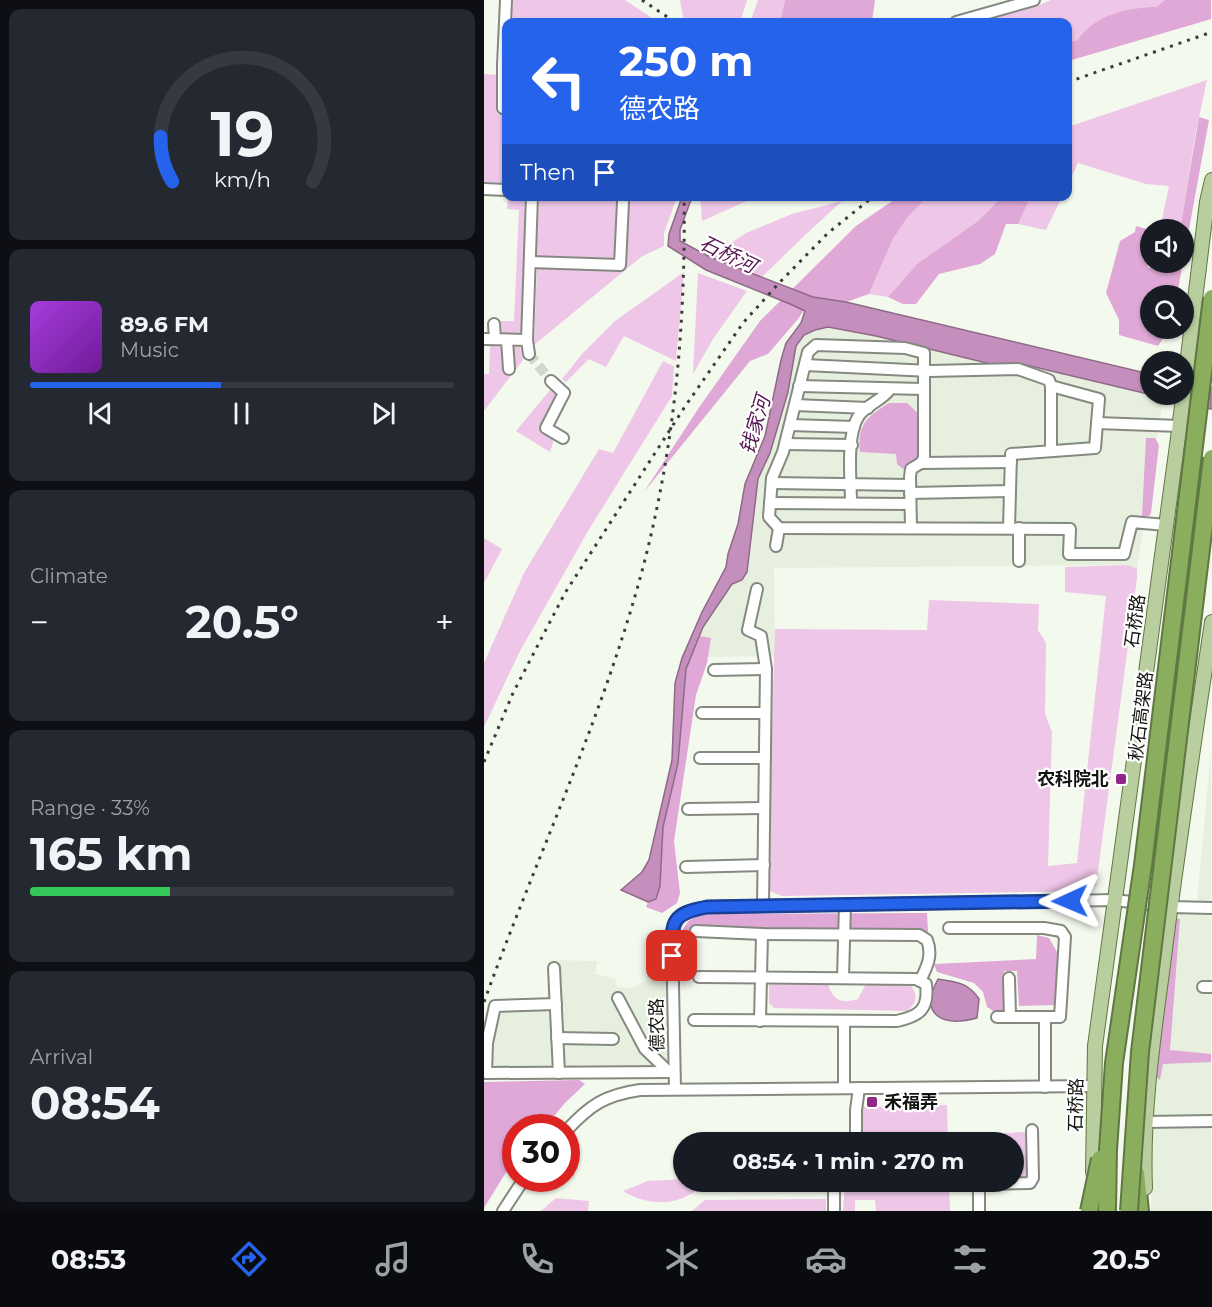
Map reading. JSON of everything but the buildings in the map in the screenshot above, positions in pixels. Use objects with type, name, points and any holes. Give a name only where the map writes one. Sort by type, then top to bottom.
[{"type":"highway","name":"秋石高架路","points":[[1107,1211],[1114,1064],[1144,853],[1212,298]]},
{"type":"highway","points":[[1129,1211],[1140,1052],[1212,458]]},
{"type":"highway","points":[[1091,1211],[1111,1108]]},
{"type":"highway","points":[[1133,1140],[1140,1211]]},
{"type":"main road","name":"石桥路","points":[[1091,1211],[1095,1046],[1188,367],[1207,202],[1212,180]]},
{"type":"main road","points":[[1145,1211],[1144,1157],[1147,1093],[1170,907],[1212,622]]},
{"type":"street","points":[[506,0],[506,18]]},
{"type":"street","points":[[970,18],[1034,0]]},
{"type":"street","points":[[484,189],[502,190]]},
{"type":"street","points":[[529,354],[527,340],[532,201]]},
{"type":"street","points":[[530,262],[620,265],[623,202]]},
{"type":"street","points":[[494,324],[489,339],[527,340]]},
{"type":"street","points":[[507,340],[509,369]]},
{"type":"street","points":[[911,528],[911,469],[921,463],[924,458],[924,353],[894,348],[816,345],[808,352],[785,444],[772,483],[769,517],[779,528],[1070,529],[1069,554],[1124,554],[1132,522],[1166,525]]},
{"type":"street","points":[[805,365],[1018,369],[1049,380],[1051,386],[1051,450]]},
{"type":"street","points":[[551,381],[564,393],[546,428],[563,438]]},
{"type":"street","points":[[799,386],[923,390]]},
{"type":"street","points":[[1019,561],[1010,491],[1011,454],[1095,448],[1099,399],[1051,386]]},
{"type":"street","points":[[850,503],[854,427],[859,416],[884,397],[890,389]]},
{"type":"street","points":[[795,405],[868,408]]},
{"type":"street","points":[[1097,423],[1180,420]]},
{"type":"street","points":[[790,425],[854,427]]},
{"type":"street","points":[[785,444],[852,445]]},
{"type":"street","points":[[921,463],[1011,462]]},
{"type":"street","points":[[772,483],[851,484],[910,494]]},
{"type":"street","points":[[770,503],[850,503],[910,494],[1010,491]]},
{"type":"street","points":[[776,546],[779,528]]},
{"type":"street","points":[[757,590],[748,630],[761,636],[766,669],[763,906]]},
{"type":"street","points":[[714,670],[766,669]]},
{"type":"street","points":[[702,713],[765,713]]},
{"type":"street","points":[[700,758],[764,758]]},
{"type":"street","points":[[688,809],[764,808]]},
{"type":"street","points":[[686,867],[764,865]]},
{"type":"street","name":"德农路","points":[[675,1089],[672,1072],[672,933],[675,921],[680,915],[690,910],[707,907],[1115,900],[1170,907],[1212,908]]},
{"type":"street","points":[[843,978],[845,904]]},
{"type":"street","points":[[949,928],[1044,928],[1061,931],[1065,937],[1060,1017],[997,1017]]},
{"type":"street","points":[[696,931],[762,934],[919,935],[927,940],[931,949],[920,981]]},
{"type":"street","points":[[760,1020],[762,934]]},
{"type":"street","points":[[554,968],[559,1073]]},
{"type":"street","points":[[694,1020],[897,1021],[912,1018],[921,1012],[926,1002],[926,984],[916,979],[698,977]]},
{"type":"street","points":[[1009,978],[1010,1017]]},
{"type":"street","points":[[618,998],[645,1049],[672,1072]]},
{"type":"street","points":[[556,1005],[495,1006],[487,1043],[486,1073],[672,1072]]},
{"type":"street","points":[[1045,1017],[1045,1087]]},
{"type":"street","points":[[844,1021],[844,1088]]},
{"type":"street","points":[[557,1038],[613,1039]]},
{"type":"street","points":[[580,1118],[604,1098],[618,1093],[640,1090],[1094,1086]]},
{"type":"street","points":[[856,1132],[859,1088]]},
{"type":"street","points":[[1145,1122],[1212,1121]]},
{"type":"street","points":[[1024,1183],[1030,1183],[1033,1178],[1032,1130]]},
{"type":"street","points":[[503,1211],[515,1192]]},
{"type":"street","points":[[834,1192],[834,1211]]},
{"type":"street","points":[[979,1211],[980,1192]]},
{"type":"shaded area","points":[[510,0],[625,0],[652,18],[509,18]]},
{"type":"shaded area","points":[[680,0],[747,0],[741,18],[683,17]]},
{"type":"shaded area","points":[[758,0],[785,0],[781,18],[751,18]]},
{"type":"shaded area","points":[[785,0],[875,0],[873,18],[781,18]]},
{"type":"shaded area","points":[[1051,0],[1211,0],[1211,19],[1072,60],[1072,18],[990,18],[1037,6]]},
{"type":"shaded area","points":[[1165,0],[1211,0],[1211,19],[1072,60],[1072,42],[1078,40],[1093,24],[1124,11],[1157,7]]},
{"type":"shaded area","points":[[484,74],[498,75],[497,114],[502,115],[502,184],[484,182]]},
{"type":"shaded area","points":[[1207,80],[1182,219],[1162,219],[1169,186],[1146,184],[1078,163],[1072,176],[1072,126]]},
{"type":"shaded area","points":[[1199,117],[1209,120],[1191,219],[1182,219]]},
{"type":"shaded area","points":[[508,201],[527,201],[521,335],[504,334],[500,331],[500,321],[514,321],[519,210],[507,209]]},
{"type":"shaded area","points":[[539,201],[618,201],[615,255],[611,260],[543,259],[536,256]]},
{"type":"shaded area","points":[[628,201],[676,201],[664,233],[664,246],[641,257],[534,345],[537,269],[624,269]]},
{"type":"shaded area","points":[[681,201],[691,201],[680,230],[680,241],[710,257],[813,297],[846,302],[1140,372],[1140,392],[1022,364],[1003,367],[876,336],[828,327],[804,335],[796,346],[788,392],[770,453],[758,479],[747,572],[742,580],[732,584],[703,627],[686,669],[678,763],[663,827],[660,886],[656,899],[648,902],[621,890],[642,872],[649,860],[672,760],[675,683],[682,658],[702,612],[726,567],[738,524],[745,484],[765,436],[786,343],[801,323],[805,311],[706,270],[668,246],[669,234]]},
{"type":"shaded area","points":[[700,201],[747,201],[702,221]]},
{"type":"shaded area","points":[[842,201],[762,277],[710,257],[746,233],[792,214]]},
{"type":"shaded area","points":[[892,201],[923,201],[907,218],[893,239],[869,294],[846,302],[813,297],[798,319],[768,354],[750,361],[644,492],[698,409],[760,321],[856,226]]},
{"type":"shaded area","points":[[923,201],[998,201],[978,221],[917,264],[888,297],[869,294],[893,239],[907,218]]},
{"type":"shaded area","points":[[998,201],[1028,202],[1018,224],[1006,224],[995,254],[980,264],[939,274],[916,304],[903,304],[888,297],[917,264],[978,221]]},
{"type":"shaded area","points":[[1017,201],[1060,201],[1046,230],[1018,224],[1027,203]]},
{"type":"shaded area","points":[[1136,226],[1140,227],[1140,273],[1181,273],[1179,285],[1140,285],[1140,339],[1163,339],[1158,346],[1119,335],[1119,320],[1106,293],[1120,241],[1135,232]]},
{"type":"shaded area","points":[[684,272],[676,361],[624,336],[606,367],[589,359],[566,382],[562,379],[583,353],[615,321]]},
{"type":"shaded area","points":[[698,273],[747,291],[713,339],[693,374]]},
{"type":"shaded area","points":[[828,327],[876,336],[1003,367],[1022,364],[1140,393],[1140,405],[1162,405],[1137,569],[1128,565],[774,568],[775,656],[708,657],[711,638],[700,636],[703,627],[732,584],[742,580],[747,572],[758,479],[770,453],[788,392],[796,346],[804,335]]},
{"type":"shaded area","points":[[490,346],[520,347],[523,360],[484,411],[484,374],[489,374]]},
{"type":"shaded area","points":[[663,361],[674,366],[672,396],[588,531],[520,651],[484,727],[484,663],[524,573],[599,449],[613,453]]},
{"type":"shaded area","points":[[1194,383],[1211,387],[1211,409],[1194,405]]},
{"type":"shaded area","points":[[550,390],[556,395],[539,429],[554,439],[550,452],[516,431]]},
{"type":"shaded area","points":[[889,403],[907,403],[920,415],[920,453],[917,460],[903,469],[897,464],[896,454],[860,452],[860,434],[865,422]]},
{"type":"shaded area","points":[[1146,438],[1155,438],[1159,445],[1151,513],[1149,516],[1142,516]]},
{"type":"shaded area","points":[[484,538],[502,549],[484,583]]},
{"type":"shaded area","points":[[1128,565],[1137,569],[1137,578],[1096,886],[1087,891],[782,896],[769,891],[767,881],[775,629],[927,630],[929,600],[1039,604],[1038,630],[1046,643],[1045,714],[1052,732],[1048,866],[1077,863],[1106,596],[1065,592],[1065,567]]},
{"type":"shaded area","points":[[700,636],[711,638],[707,663],[696,695],[674,841],[680,893],[677,903],[662,913],[646,907],[648,902],[656,898],[660,886],[663,827],[678,763],[686,669]]},
{"type":"shaded area","points":[[1211,753],[1211,901],[1197,901],[1205,814]]},
{"type":"shaded area","points":[[927,913],[928,932],[692,927],[688,939],[681,938],[688,922],[703,914]]},
{"type":"shaded area","points":[[1178,914],[1211,915],[1211,1211],[1151,1211],[1152,1112]]},
{"type":"shaded area","points":[[1174,918],[1180,919],[1170,1050],[1211,1054],[1211,1062],[1163,1064],[1160,1080],[1155,1076]]},
{"type":"shaded area","points":[[1037,935],[1049,938],[1057,952],[1058,1005],[1019,1006],[1017,971],[1004,971],[1003,1012],[995,1012],[987,1007],[983,992],[974,983],[937,972],[934,964],[1036,959]]},
{"type":"shaded area","points":[[648,937],[664,940],[670,1066],[662,1076],[484,1078],[484,1030],[489,1010],[547,1005],[549,960],[597,961],[595,974],[616,979],[617,987],[631,988],[647,980]]},
{"type":"shaded area","points":[[938,979],[961,984],[975,993],[979,999],[977,1018],[954,1021],[937,1016],[931,1002]]},
{"type":"shaded area","points":[[828,984],[835,998],[843,1001],[858,999],[866,984],[911,986],[915,999],[907,1011],[774,1008],[769,1003],[769,985]]},
{"type":"shaded area","points":[[579,1080],[585,1084],[556,1114],[502,1114],[502,1179],[484,1208],[484,1082]]},
{"type":"shaded area","points":[[947,1105],[948,1132],[862,1132],[863,1107]]},
{"type":"shaded area","points":[[1024,1132],[1029,1135],[1028,1180],[1024,1180]]},
{"type":"shaded area","points":[[673,1180],[673,1192],[694,1192],[683,1198],[660,1202],[637,1198],[623,1191],[648,1181]]},
{"type":"shaded area","points":[[844,1192],[949,1192],[950,1211],[876,1211],[875,1200],[855,1200],[855,1211],[843,1211]]},
{"type":"shaded area","points":[[556,1198],[589,1201],[588,1211],[541,1211]]},
{"type":"shaded area","points":[[826,1199],[826,1211],[692,1211],[705,1200]]},
{"type":"tunnel","points":[[529,354],[551,381]]},
{"type":"railway","points":[[642,0],[669,18]]},
{"type":"railway","points":[[1072,81],[1212,32]]},
{"type":"railway","points":[[484,1002],[605,689],[623,636],[651,535],[669,439],[680,342],[684,201]]},
{"type":"railway","points":[[484,762],[513,693],[565,593],[684,408],[743,323],[828,233],[868,201]]},
{"type":"place","name":"农科院北","points":[[1121,779]]},
{"type":"place","name":"禾福弄","points":[[872,1102]]},
{"type":"route","points":[[672,956],[672,933],[675,921],[680,915],[690,910],[707,907],[1070,901]]},
{"type":"water label","name":"石桥河","points":[[728,254]]},
{"type":"water label","name":"钱家河","points":[[755,425]]}]
